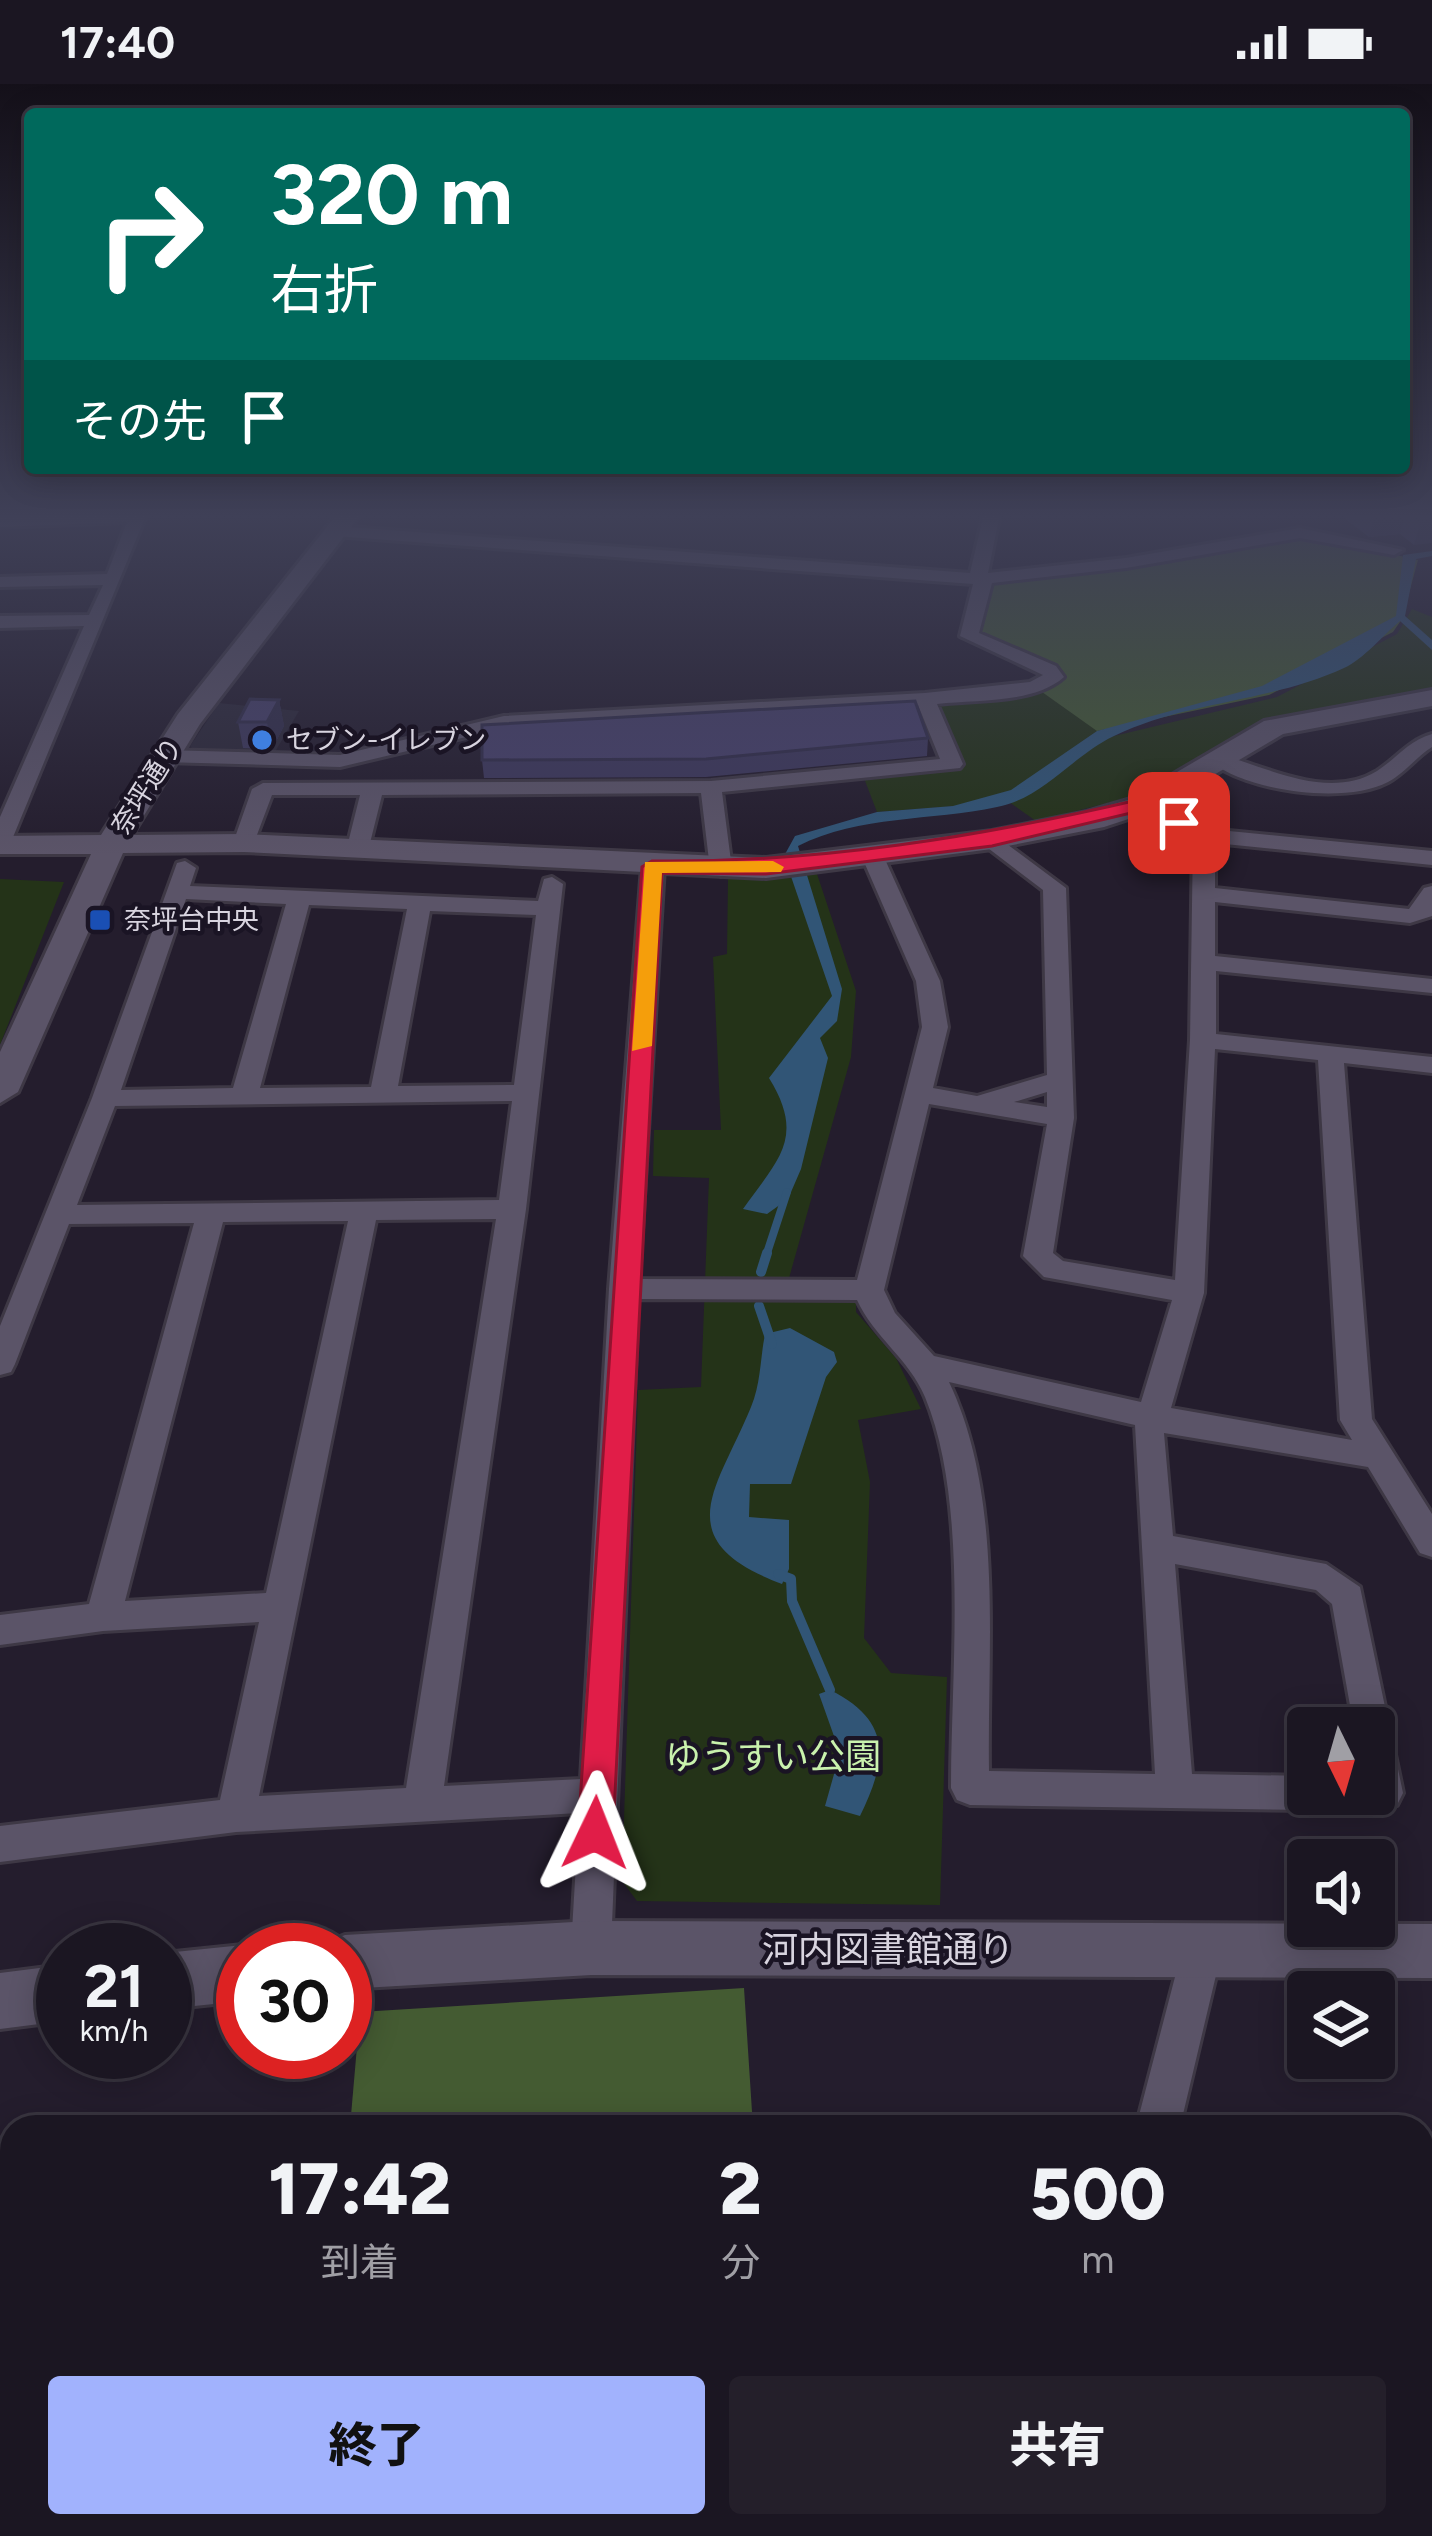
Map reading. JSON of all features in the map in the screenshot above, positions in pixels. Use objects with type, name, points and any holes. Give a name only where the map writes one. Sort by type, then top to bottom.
[{"type":"street","points":[[91,627],[0,843],[244,843],[652,867],[795,865],[992,840],[1142,805],[1274,727],[1432,698]]},
{"type":"street","name":"奈坪通り","points":[[0,1092],[111,844],[164,755],[261,627]]},
{"type":"street","points":[[244,843],[263,789],[373,788],[453,760],[504,722],[925,699],[1035,687],[1054,676],[969,636],[971,627]]},
{"type":"street","points":[[164,755],[453,760],[712,787],[953,764],[925,699]]},
{"type":"street","points":[[1219,760],[1283,781],[1362,785],[1382,778],[1414,747],[1432,740]]},
{"type":"street","points":[[0,781],[27,780]]},
{"type":"street","points":[[712,787],[721,869]]},
{"type":"street","points":[[358,847],[373,788]]},
{"type":"street","points":[[1142,805],[1204,835],[1432,858]]},
{"type":"street","points":[[1175,1793],[1148,1433],[1189,1293],[1203,1040],[1204,835]]},
{"type":"street","points":[[992,840],[1054,888],[1061,1118],[1038,1256],[1054,1270],[1189,1293]]},
{"type":"street","points":[[872,856],[928,981],[934,1027],[869,1290],[871,1305],[924,1365],[963,1462],[968,1501],[970,1788],[1287,1793]]},
{"type":"street","points":[[592,1948],[624,1289],[652,867]]},
{"type":"street","points":[[0,1364],[105,1098],[181,880],[299,898],[421,904],[551,897],[512,1209],[422,1805]]},
{"type":"street","points":[[1205,894],[1410,916],[1424,911],[1432,893]]},
{"type":"street","points":[[245,1094],[299,898]]},
{"type":"street","points":[[383,1094],[421,904]]},
{"type":"street","points":[[1202,962],[1432,986]]},
{"type":"street","points":[[1203,1040],[1432,1065]]},
{"type":"street","points":[[1330,1054],[1356,1420],[1432,1544]]},
{"type":"street","points":[[978,1104],[1062,1079]]},
{"type":"street","points":[[105,1098],[526,1093]]},
{"type":"street","points":[[918,1094],[1061,1118]]},
{"type":"street","points":[[59,1215],[512,1209]]},
{"type":"street","points":[[236,1815],[364,1211]]},
{"type":"street","points":[[103,1617],[212,1213]]},
{"type":"street","points":[[624,1289],[869,1290]]},
{"type":"street","points":[[924,1365],[1153,1417],[1374,1456]]},
{"type":"street","points":[[1159,1547],[1326,1578],[1348,1597],[1368,1707]]},
{"type":"street","points":[[0,1630],[103,1617],[279,1607]]},
{"type":"street","points":[[0,1844],[236,1815],[596,1795]]},
{"type":"street","name":"河内図書館通り","points":[[372,1960],[592,1948],[1432,1951]]},
{"type":"street","points":[[1162,2115],[1202,1950]]},
{"type":"street","points":[[0,2001],[36,1996]]},
{"type":"shaded area","points":[[219,703],[299,711],[272,757],[197,753],[190,746]]},
{"type":"green space","points":[[971,627],[1396,627],[1269,695],[1097,731],[1035,687],[1053,677],[969,636]]},
{"type":"green space","points":[[1401,627],[1432,627],[1432,691],[1266,720],[1124,799],[1036,821],[1009,802],[877,812],[862,773],[952,764],[925,699],[1035,687],[1110,737],[1277,697],[1397,634]]},
{"type":"green space","name":"ゆうすい公園","points":[[817,874],[856,991],[851,1057],[784,1296],[856,1298],[856,1312],[896,1358],[921,1409],[858,1420],[870,1482],[864,1638],[891,1673],[947,1677],[940,1905],[637,1901],[622,1881],[638,1390],[701,1387],[709,1178],[653,1176],[654,1130],[721,1130],[713,957],[727,954],[728,879]]},
{"type":"green space","points":[[0,879],[64,882],[0,1045]]},
{"type":"green space","points":[[744,1988],[752,2115],[351,2115],[354,2079],[372,2079],[372,2011]]},
{"type":"water","points":[[1374,627],[1393,627],[1344,668],[1316,679],[1170,715],[1114,736],[1014,802],[846,829],[798,846],[842,989],[837,1021],[820,1038],[828,1058],[801,1169],[788,1199],[767,1214],[743,1209],[776,1161],[786,1133],[780,1099],[769,1078],[832,996],[784,856],[795,836],[877,812],[953,806],[1011,790],[1097,731],[1262,686]]},
{"type":"water","points":[[1407,627],[1418,627],[1432,640],[1432,650]]},
{"type":"water","points":[[790,1328],[834,1352],[837,1362],[826,1377],[791,1484],[750,1484],[749,1517],[789,1520],[789,1569],[782,1584],[746,1567],[723,1549],[712,1530],[710,1509],[754,1398],[765,1334]]},
{"type":"water","points":[[830,1690],[865,1715],[879,1744],[876,1777],[860,1816],[825,1806],[840,1753],[819,1694]]},
{"type":"building","points":[[250,699],[279,700],[267,722],[238,722]]},
{"type":"building","points":[[915,701],[928,738],[706,759],[482,760],[482,725]]},
{"type":"waterway","points":[[766,1256],[787,1192]]},
{"type":"waterway","points":[[761,1272],[767,1253]]},
{"type":"waterway","points":[[759,1306],[772,1344]]},
{"type":"waterway","points":[[778,1574],[791,1579],[792,1601],[830,1690]]},
{"type":"slow traffic","points":[[641,1046],[652,867],[773,867]]},
{"type":"place","name":"セブン-イレブン","points":[[262,740]]},
{"type":"place","name":"奈坪台中央","points":[[100,920]]},
{"type":"route","points":[[595,1833],[652,867],[766,868],[872,856],[992,840],[1094,820],[1142,805],[1179,823]]}]
